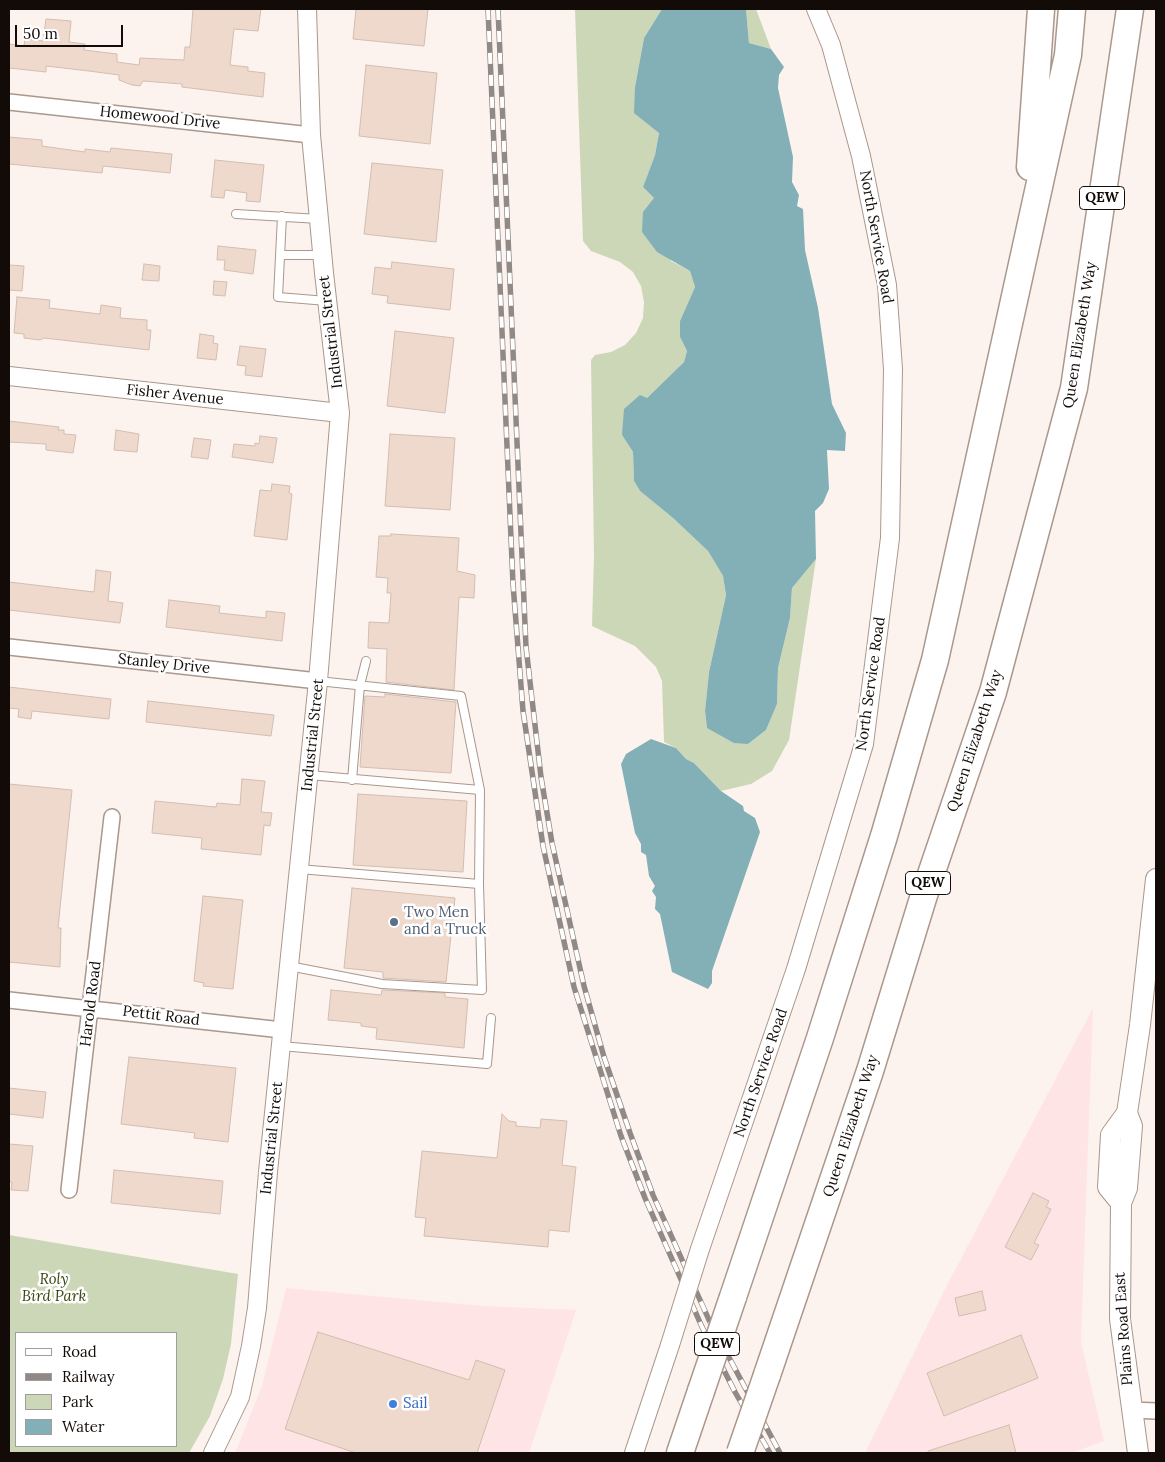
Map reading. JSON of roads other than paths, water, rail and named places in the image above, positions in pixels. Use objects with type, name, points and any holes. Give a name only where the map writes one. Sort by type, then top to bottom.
[{"type":"highway","points":[[1001,363],[1028,203],[1041,9]]},
{"type":"highway","name":"QEW","points":[[680,1453],[823,1029],[884,836],[935,660],[1068,55],[1072,9]]},
{"type":"highway","name":"Queen Elizabeth Way","points":[[740,1453],[867,1080],[924,895],[993,692],[1072,397],[1130,9]]},
{"type":"main road","name":"Plains Road East","points":[[1138,1453],[1120,1319],[1121,1203],[1128,1188],[1132,1126],[1127,1113],[1150,997],[1156,879]]},
{"type":"street","name":"Industrial Street","points":[[212,1453],[240,1397],[251,1346],[309,775],[340,413],[322,255],[312,135],[307,9]]},
{"type":"street","name":"North Service Road","points":[[634,1453],[700,1249],[796,969],[864,744],[890,538],[893,369],[887,285],[861,156],[831,45],[816,9]]},
{"type":"street","name":"Homewood Drive","points":[[9,102],[312,135]]},
{"type":"street","name":"Fisher Avenue","points":[[9,376],[340,413]]},
{"type":"street","name":"Stanley Drive","points":[[9,647],[318,680]]},
{"type":"street","name":"Harold Road","points":[[69,1190],[112,817]]},
{"type":"street","name":"Pettit Road","points":[[9,1000],[91,1008],[282,1038]]},
{"type":"street","points":[[1131,1410],[1156,1411]]},
{"type":"lane","points":[[236,214],[319,219]]},
{"type":"lane","points":[[282,216],[278,297],[327,301]]},
{"type":"lane","points":[[280,255],[322,255]]},
{"type":"lane","points":[[352,780],[360,685],[366,661]]},
{"type":"lane","points":[[289,966],[382,984],[482,990],[479,884],[480,790],[461,696],[318,680]]},
{"type":"lane","points":[[309,775],[480,790]]},
{"type":"lane","points":[[299,869],[479,884]]},
{"type":"lane","points":[[282,1038],[487,1064],[491,1018]]},
{"type":"water","points":[[662,9],[746,9],[749,43],[771,49],[784,67],[779,75],[778,88],[793,157],[792,182],[799,195],[797,206],[803,209],[805,250],[818,308],[832,404],[846,433],[845,451],[827,450],[829,489],[823,503],[815,511],[816,559],[792,588],[790,618],[778,668],[777,704],[766,730],[748,744],[734,743],[707,728],[705,711],[709,672],[726,595],[723,576],[708,551],[673,518],[640,491],[634,481],[633,452],[622,435],[624,409],[640,395],[647,398],[684,362],[687,351],[680,337],[680,321],[695,287],[690,271],[657,252],[642,232],[643,212],[654,198],[643,187],[655,155],[659,133],[634,113],[635,87],[644,38]]},
{"type":"water","points":[[651,739],[676,748],[686,759],[694,763],[721,791],[743,806],[744,811],[755,818],[760,832],[712,971],[712,983],[708,989],[672,972],[660,914],[655,909],[656,897],[652,891],[655,886],[649,876],[646,855],[641,852],[641,844],[635,833],[621,764],[626,754]]},
{"type":"railway","points":[[488,9],[513,584],[523,711],[543,846],[574,987],[621,1136],[645,1198],[702,1327],[735,1392],[770,1453]]},
{"type":"railway","points":[[498,9],[526,647],[541,777],[552,843],[584,986],[604,1057],[653,1195],[709,1320],[780,1453]]},
{"type":"place","name":"Two Men and a Truck","points":[[394,922]]},
{"type":"place","name":"Sail","points":[[393,1404]]},
{"type":"park label","name":"Roly Bird Park","points":[[54,1288]]}]
